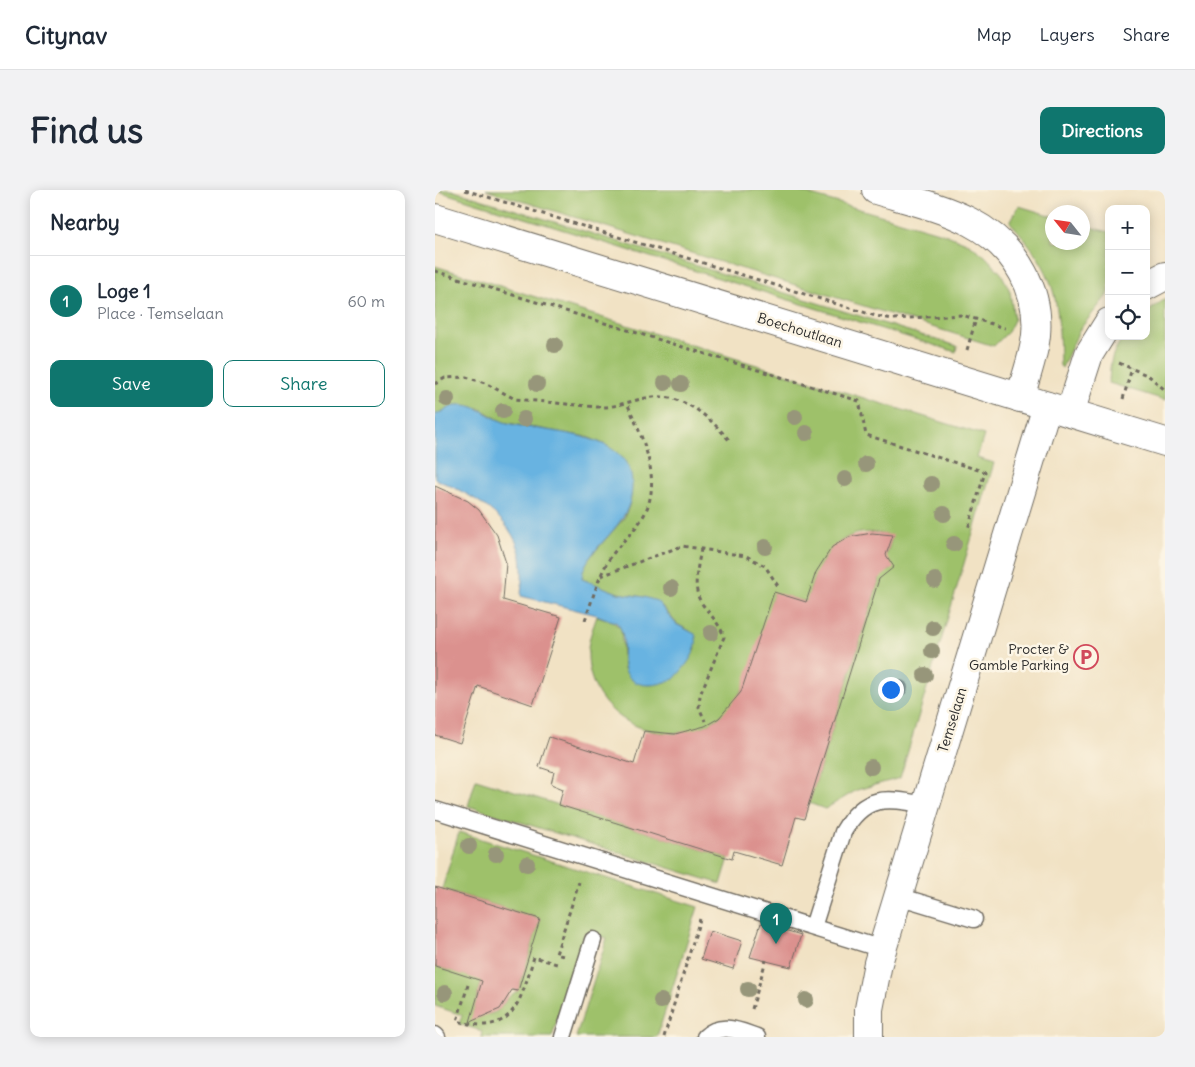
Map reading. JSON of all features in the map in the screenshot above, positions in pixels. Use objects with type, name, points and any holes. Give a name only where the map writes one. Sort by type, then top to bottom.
[{"type":"main road","points":[[876,190],[942,209],[971,222],[997,238],[1017,262],[1031,288],[1036,310],[1036,337],[1020,398]]},
{"type":"main road","name":"Boechoutlaan","points":[[435,218],[1165,442]]},
{"type":"main road","points":[[1150,284],[1165,276]]},
{"type":"main road","name":"Temselaan","points":[[869,1037],[869,1009],[882,949],[926,805],[1058,409],[1105,328]]},
{"type":"lane","points":[[813,927],[843,832],[851,818],[862,808],[875,801],[889,799],[926,805]]},
{"type":"lane","points":[[435,810],[882,949]]},
{"type":"lane","points":[[898,896],[974,919]]},
{"type":"lane","points":[[563,1037],[593,940]]},
{"type":"lane","points":[[705,1037],[719,1029],[728,1028],[757,1037]]},
{"type":"path","points":[[465,190],[876,316],[893,319],[962,315],[1036,337]]},
{"type":"path","points":[[435,271],[859,401],[867,434],[985,472],[968,529]]},
{"type":"path","points":[[1089,354],[1149,376],[1165,390]]},
{"type":"path","points":[[435,384],[445,378],[466,377],[485,382],[509,397],[527,402],[558,402],[609,407],[660,396],[672,398],[702,413],[729,440]]},
{"type":"path","points":[[585,620],[601,576],[613,552],[644,515],[652,487],[650,464],[640,433],[627,403]]},
{"type":"path","points":[[601,576],[682,546],[746,556],[765,566],[778,586]]},
{"type":"path","points":[[701,549],[696,591],[701,604],[722,629],[724,637],[700,695],[699,707],[705,721]]},
{"type":"path","points":[[567,957],[556,954],[587,857]]},
{"type":"path","points":[[664,1037],[708,895]]},
{"type":"path","points":[[468,985],[457,1021],[486,1028],[505,1019],[513,1011],[521,998],[534,957],[563,966]]},
{"type":"path","points":[[752,1009],[766,960]]},
{"type":"green space","points":[[435,190],[451,190],[957,346],[956,352]]},
{"type":"green space","points":[[486,190],[794,190],[942,233],[969,244],[985,256],[1001,273],[1010,291],[1014,320],[1008,332],[994,346]]},
{"type":"green space","points":[[1019,206],[1045,214],[1045,250],[1090,250],[1090,227],[1105,231],[1105,298],[1080,329],[1062,368],[1060,366],[1056,304],[1052,288],[1046,272],[1037,257],[1026,240],[1010,222]]},
{"type":"green space","points":[[435,266],[984,435],[977,458],[994,463],[900,778],[857,790],[825,809],[809,803],[881,574],[891,570],[891,562],[886,557],[892,537],[874,533],[859,533],[846,538],[834,547],[817,572],[807,602],[774,593],[746,682],[731,706],[711,723],[688,731],[664,733],[641,728],[620,717],[603,700],[592,678],[588,652],[597,616],[610,620],[621,628],[624,669],[674,679],[696,648],[690,631],[677,624],[662,606],[644,597],[618,593],[582,579],[582,569],[586,562],[624,518],[629,506],[631,496],[623,459],[606,445],[587,437],[503,422],[479,408],[455,405],[435,415]]},
{"type":"green space","points":[[1165,299],[1165,400],[1109,383],[1112,358],[1121,340],[1150,340],[1150,310]]},
{"type":"green space","points":[[476,779],[729,858],[721,884],[468,806]]},
{"type":"green space","points":[[459,832],[698,907],[657,1037],[576,1037],[607,938],[585,932],[552,1037],[481,1037],[482,1031],[459,1024],[462,1015],[435,1006],[435,966],[482,980],[473,1013],[492,1014],[501,1008],[507,999],[518,991],[540,919],[442,889]]},
{"type":"water","points":[[455,405],[470,406],[504,422],[587,438],[607,446],[622,458],[631,474],[631,497],[621,520],[589,559],[582,579],[618,593],[657,601],[676,624],[695,634],[696,646],[694,652],[687,664],[674,679],[649,685],[635,682],[625,670],[623,638],[617,623],[597,615],[521,596],[521,557],[509,529],[488,508],[475,499],[435,479],[435,415]]},
{"type":"building","points":[[435,486],[468,501],[479,510],[497,535],[506,563],[503,600],[561,617],[533,705],[478,686],[460,743],[435,735]]},
{"type":"building","points":[[872,533],[893,535],[886,555],[894,567],[879,579],[804,819],[796,817],[782,865],[734,851],[732,859],[559,805],[563,789],[551,784],[554,772],[539,767],[549,737],[634,764],[644,731],[675,734],[705,726],[719,718],[741,692],[774,592],[806,602],[816,572],[832,547],[849,537]]},
{"type":"building","points":[[435,887],[540,919],[518,991],[512,990],[500,1009],[470,1022],[482,981],[435,966]]},
{"type":"building","points":[[761,923],[801,935],[791,967],[750,957]]},
{"type":"building","points":[[710,931],[742,941],[733,969],[701,959]]},
{"type":"place","name":"Procter & Gamble Parking","points":[[1086,657]]},
{"type":"place","name":"Loge 1","points":[[776,944]]}]
